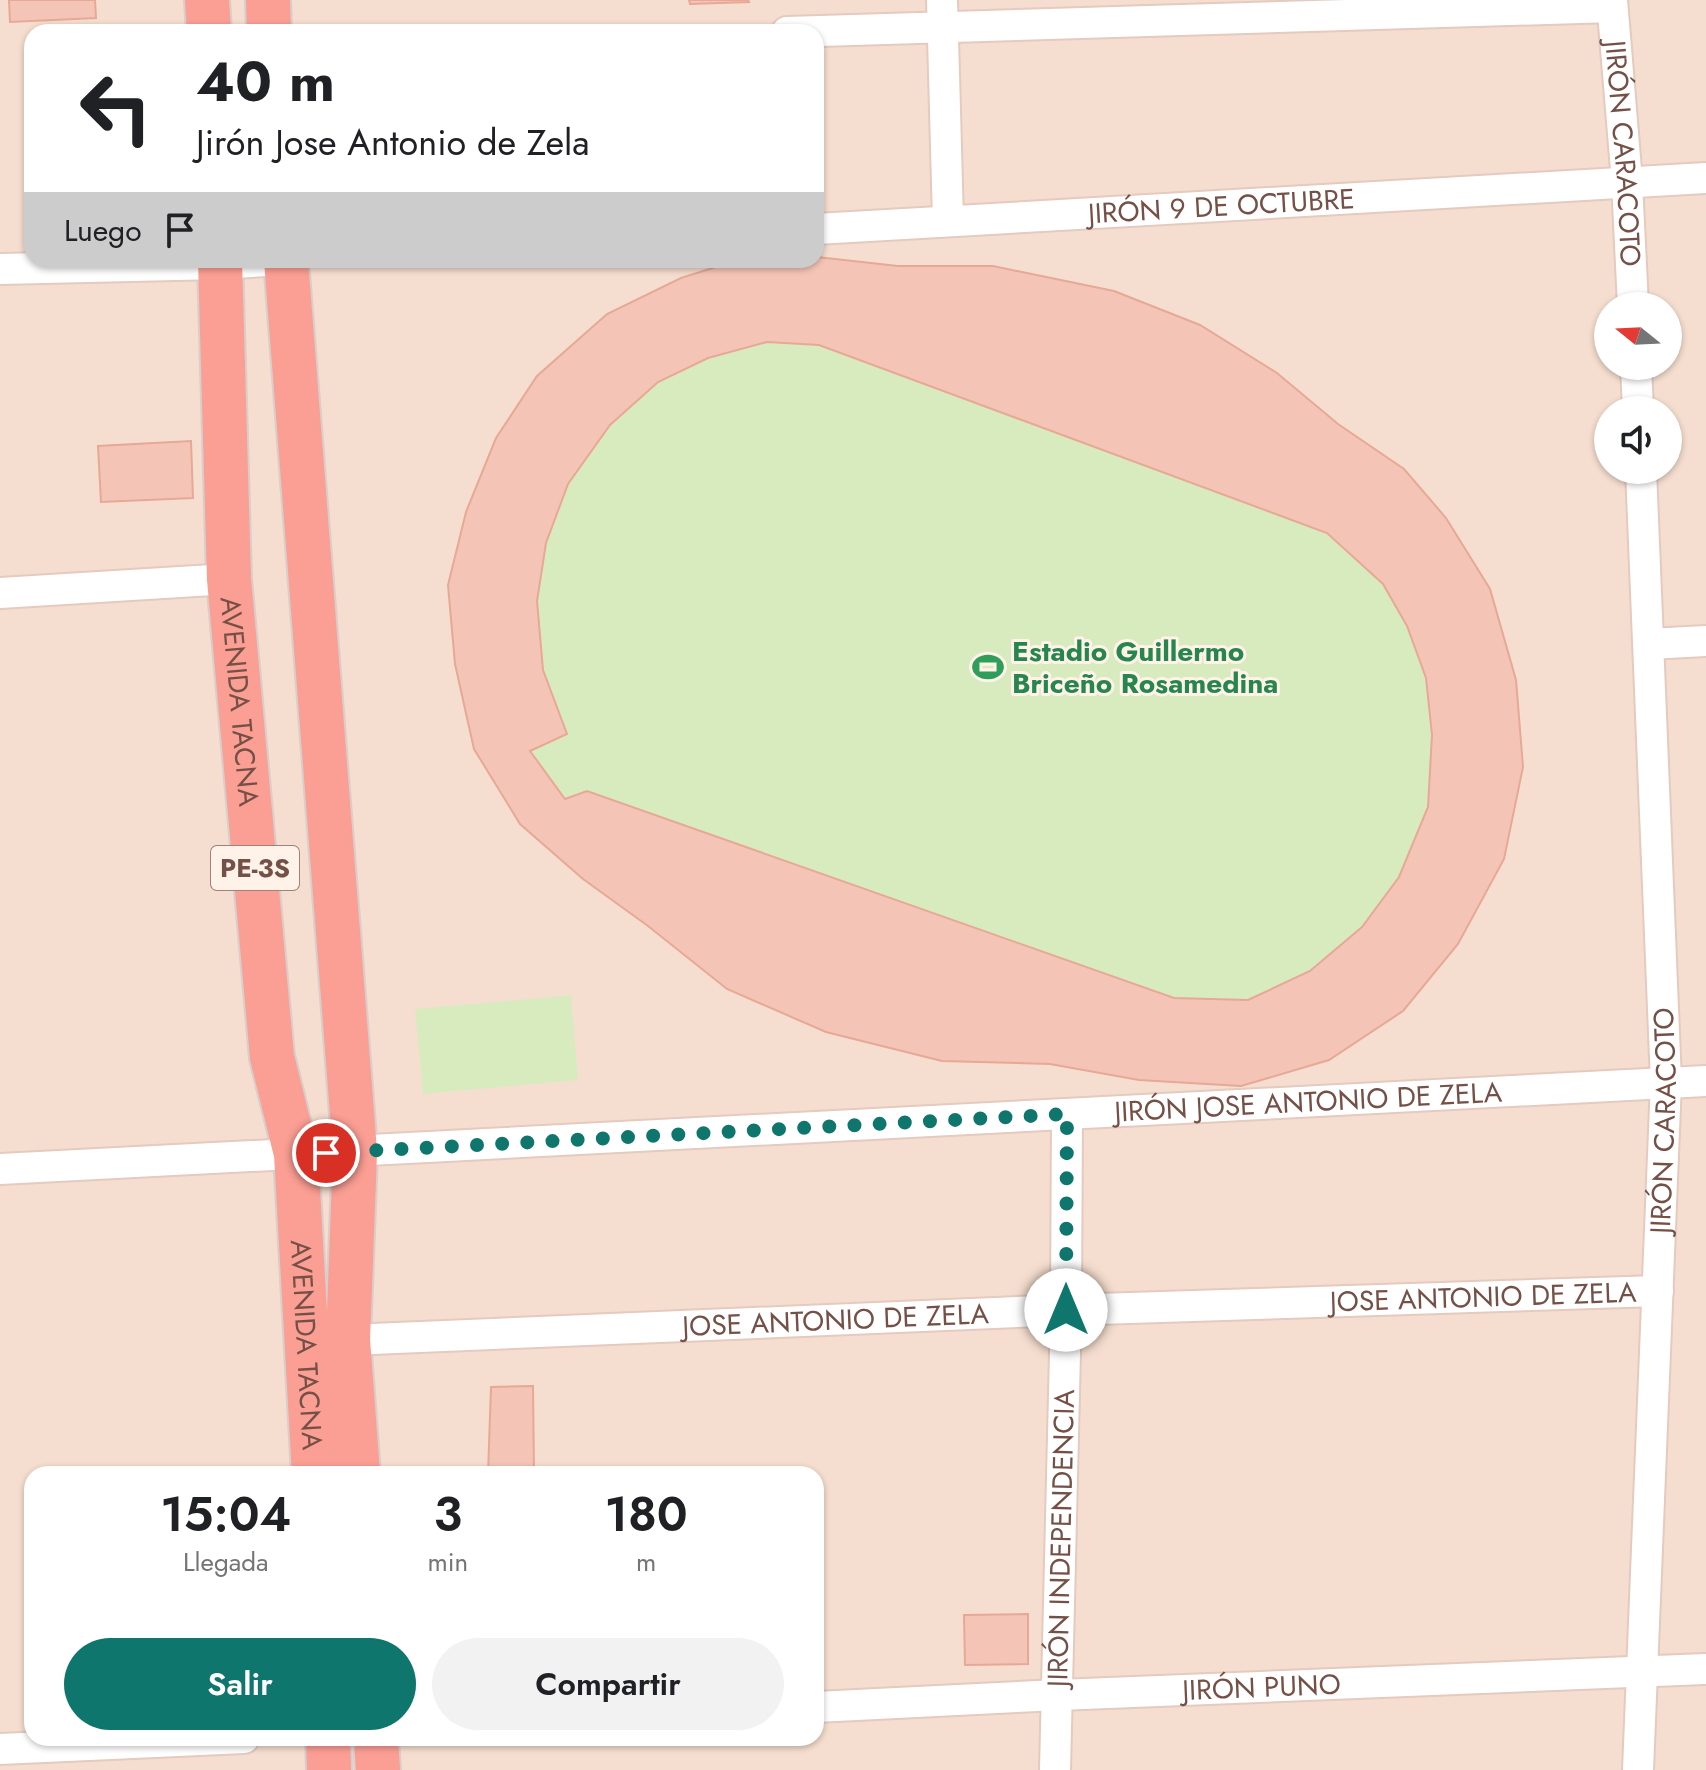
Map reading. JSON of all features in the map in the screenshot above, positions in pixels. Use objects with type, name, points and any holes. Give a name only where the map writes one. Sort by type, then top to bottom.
[{"type":"highway","points":[[207,0],[208,24]]},
{"type":"highway","points":[[268,0],[269,24]]},
{"type":"highway","name":"AVENIDA TACNA","points":[[220,268],[229,579],[272,1057],[296,1154],[314,1466]]},
{"type":"highway","name":"AVENIDA TACNA","points":[[285,268],[355,1152],[348,1340],[357,1466]]},
{"type":"highway","points":[[328,1746],[329,1770]]},
{"type":"highway","points":[[376,1746],[378,1770]]},
{"type":"street","points":[[824,27],[943,13],[1612,3]]},
{"type":"street","name":"JIRÓN CARACOTO","points":[[1612,3],[1627,182],[1632,292]]},
{"type":"street","points":[[943,13],[948,221]]},
{"type":"street","name":"JIRÓN 9 DE OCTUBRE","points":[[824,229],[1706,178]]},
{"type":"street","points":[[0,269],[31,268]]},
{"type":"street","name":"JIRÓN CARACOTO","points":[[1638,1770],[1666,1082],[1642,484]]},
{"type":"street","points":[[0,593],[229,579]]},
{"type":"street","points":[[1649,644],[1706,641]]},
{"type":"street","name":"JIRÓN JOSE ANTONIO DE ZELA","points":[[0,1169],[1706,1081]]},
{"type":"street","name":"JIRÓN INDEPENDENCIA","points":[[1055,1770],[1066,1310],[1067,1114]]},
{"type":"street","name":"JOSE ANTONIO DE ZELA","points":[[348,1340],[1066,1310],[1658,1291]]},
{"type":"street","name":"JIRÓN PUNO","points":[[824,1707],[1706,1669]]},
{"type":"street","points":[[0,1749],[67,1746]]},
{"type":"shaded area","points":[[0,0],[1706,0],[1706,1770],[0,1770]]},
{"type":"green space","points":[[767,342],[819,345],[1327,533],[1383,584],[1407,626],[1426,678],[1432,735],[1428,807],[1399,877],[1362,927],[1310,971],[1248,1000],[1174,998],[587,791],[565,799],[530,751],[567,733],[543,670],[537,601],[546,543],[568,484],[610,425],[658,382],[708,358]]},
{"type":"green space","points":[[571,995],[578,1080],[423,1094],[415,1009]]},
{"type":"building","points":[[9,0],[95,0],[96,18],[10,22]]},
{"type":"building","points":[[689,0],[748,0],[749,2],[690,4]]},
{"type":"building","points":[[824,258],[898,266],[993,266],[1114,291],[1200,325],[1277,373],[1338,424],[1404,469],[1446,518],[1490,589],[1516,680],[1523,767],[1504,859],[1458,944],[1403,1011],[1329,1060],[1241,1086],[1139,1080],[1050,1064],[942,1061],[826,1032],[727,989],[583,879],[520,824],[474,749],[455,664],[448,585],[466,512],[496,438],[537,376],[607,314],[681,278],[713,268],[824,268]],"holes":[[[767,342],[819,345],[1327,533],[1383,584],[1407,626],[1426,678],[1432,735],[1428,807],[1399,877],[1362,927],[1310,971],[1248,1000],[1174,998],[587,791],[565,799],[530,751],[567,734],[543,670],[537,601],[546,543],[568,484],[610,425],[658,382],[708,358]]]},
{"type":"building","points":[[191,441],[193,498],[101,502],[98,446]]},
{"type":"building","points":[[533,1386],[534,1466],[488,1466],[491,1387]]},
{"type":"building","points":[[1028,1614],[1028,1664],[965,1665],[964,1615]]},
{"type":"place","name":"Estadio Guillermo Briceño Rosamedina","points":[[988,667]]},
{"type":"route","points":[[326,1153],[1067,1114],[1066,1310]]}]
